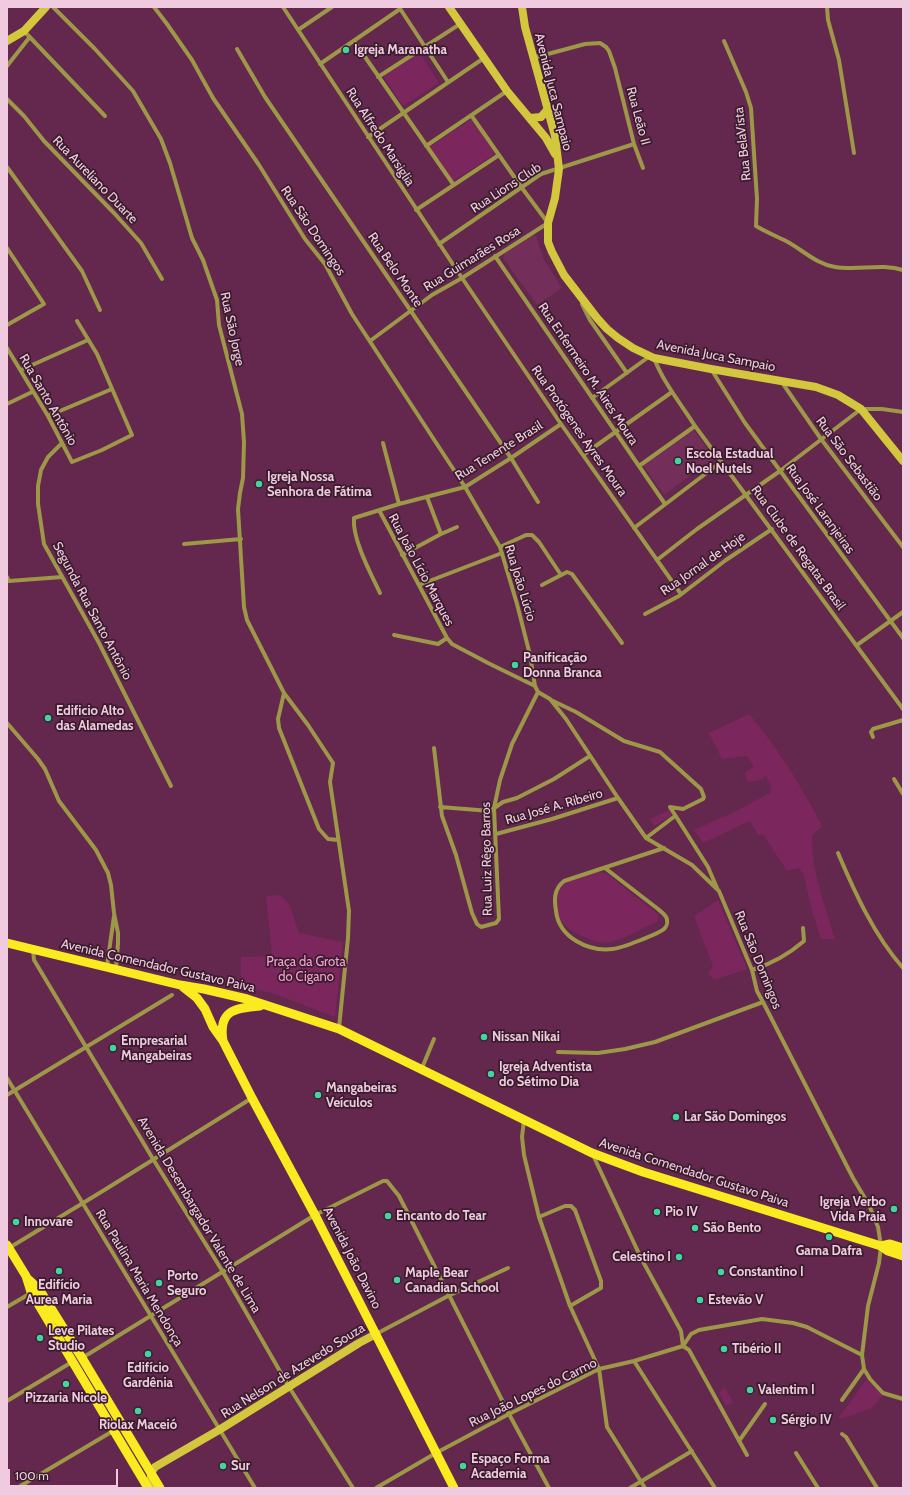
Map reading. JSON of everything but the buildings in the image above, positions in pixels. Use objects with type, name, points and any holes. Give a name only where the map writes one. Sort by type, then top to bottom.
[{"type":"main road","points":[[7,41],[26,35],[46,7]]},
{"type":"main road","points":[[450,7],[460,24],[508,91],[546,138],[558,159]]},
{"type":"main road","name":"Avenida Juca Sampaio","points":[[522,7],[525,27],[555,136],[558,159],[559,169],[555,198],[548,223],[548,242],[564,276],[606,329],[633,348],[652,357],[827,390],[861,409],[903,461]]},
{"type":"main road","points":[[530,118],[541,117],[548,109]]},
{"type":"main road","name":"Avenida Comendador Gustavo Paiva","points":[[7,943],[180,985],[247,999],[339,1029],[422,1068],[592,1153],[643,1172],[881,1246],[888,1251],[903,1256]]},
{"type":"main road","name":"Avenida João Davino","points":[[180,985],[197,998],[205,1009],[213,1027],[223,1041],[315,1215],[342,1271],[376,1334],[454,1488]]},
{"type":"main road","name":"Avenida João Davino","points":[[223,1041],[222,1028],[227,1015],[238,1008],[263,1005]]},
{"type":"main road","name":"Avenida Comendador Gustavo Paiva","points":[[881,1246],[890,1244],[903,1248]]},
{"type":"main road","points":[[8,1247],[26,1276],[38,1289],[82,1358],[160,1488]]},
{"type":"main road","points":[[26,1276],[31,1292],[72,1362],[150,1488]]},
{"type":"main road","name":"Rua Nelson de Azevedo Souza","points":[[151,1473],[155,1467],[219,1430],[376,1334]]},
{"type":"main road","points":[[150,1488],[151,1473]]},
{"type":"street","name":"Rua São Jorge","points":[[53,7],[95,49],[133,92],[161,139],[170,163],[192,238],[217,300],[219,325],[242,414],[244,478],[238,509],[244,607],[247,620],[284,693],[308,725],[333,763],[330,782],[350,911],[339,1029]]},
{"type":"street","name":"Rua São Domingos","points":[[154,7],[192,60],[212,98],[259,165],[302,233],[325,264],[348,308],[465,487]]},
{"type":"street","name":"Rua Alfredo Marsiglia","points":[[283,7],[462,278]]},
{"type":"street","points":[[298,30],[332,7]]},
{"type":"street","points":[[320,64],[400,8],[448,82]]},
{"type":"street","points":[[828,8],[828,20],[839,60],[854,153]]},
{"type":"street","points":[[378,77],[460,24]]},
{"type":"street","points":[[7,66],[26,35],[105,116]]},
{"type":"street","points":[[354,41],[453,184]]},
{"type":"street","name":"Rua BelaVista","points":[[724,41],[746,92],[751,108],[758,199],[756,226],[787,242],[813,259],[827,265],[845,268],[862,269],[874,267],[903,270]]},
{"type":"street","name":"Rua Leão II","points":[[533,58],[586,44],[595,43],[603,45],[609,51],[615,68],[634,144],[643,168]]},
{"type":"street","name":"Rua Belo Monte","points":[[237,49],[265,97],[511,458],[538,502]]},
{"type":"street","points":[[368,137],[484,58]]},
{"type":"street","points":[[426,146],[508,91]]},
{"type":"street","name":"Rua Aureliano Duarte","points":[[7,99],[24,116],[44,141],[110,208],[141,243],[162,279]]},
{"type":"street","points":[[471,115],[548,223]]},
{"type":"street","name":"Rua Lions Club","points":[[440,244],[541,174],[634,144]]},
{"type":"street","points":[[416,210],[453,184],[499,155]]},
{"type":"street","points":[[7,167],[82,271],[100,310]]},
{"type":"street","name":"Rua Guimarães Rosa","points":[[370,342],[432,295],[462,278],[548,223]]},
{"type":"street","points":[[7,248],[44,304],[7,325]]},
{"type":"street","name":"Rua Enfermeiro M. Aires Moura","points":[[495,256],[665,504]]},
{"type":"street","name":"Rua Protógenes Ayres Moura","points":[[462,278],[561,424],[681,594]]},
{"type":"street","points":[[578,295],[590,320],[627,373]]},
{"type":"street","points":[[48,416],[112,389],[97,354],[77,321]]},
{"type":"street","points":[[21,370],[88,340]]},
{"type":"street","name":"Rua Santo Antônio","points":[[7,348],[21,370],[32,392],[48,416],[72,462],[102,450],[132,435],[112,389]]},
{"type":"street","points":[[592,398],[652,357]]},
{"type":"street","name":"Rua Clube de Regatas Brasil","points":[[652,357],[672,392],[695,426],[772,528],[903,709]]},
{"type":"street","name":"Rua José Laranjeiras","points":[[711,369],[745,423],[903,638]]},
{"type":"street","name":"Rua São Sebastião","points":[[781,381],[821,439],[903,547]]},
{"type":"street","points":[[7,404],[32,392]]},
{"type":"street","points":[[583,455],[672,392]]},
{"type":"street","points":[[657,560],[697,529],[780,471],[861,409],[882,409],[903,412]]},
{"type":"street","name":"Rua Tenente Brasil","points":[[380,593],[357,539],[354,518],[398,504],[465,487],[561,424]]},
{"type":"street","points":[[639,466],[695,426]]},
{"type":"street","name":"Segunda Rua Santo Antônio","points":[[62,443],[48,457],[41,470],[38,486],[38,504],[44,544],[99,643],[170,786]]},
{"type":"street","points":[[382,443],[398,504]]},
{"type":"street","points":[[634,528],[721,462]]},
{"type":"street","name":"Rua João Lúcio","points":[[465,487],[500,547],[517,604],[538,692]]},
{"type":"street","points":[[427,497],[441,534]]},
{"type":"street","name":"Rua João Lício Marques","points":[[379,510],[447,638]]},
{"type":"street","points":[[402,555],[457,527]]},
{"type":"street","name":"Rua Jornal de Hoje","points":[[645,614],[681,594],[772,528]]},
{"type":"street","points":[[500,547],[532,535],[539,542],[560,575]]},
{"type":"street","points":[[184,544],[241,539]]},
{"type":"street","points":[[419,585],[502,553]]},
{"type":"street","points":[[542,585],[567,572],[574,575],[622,643]]},
{"type":"street","points":[[8,579],[62,577]]},
{"type":"street","points":[[857,645],[903,612]]},
{"type":"street","points":[[394,635],[438,644],[447,638],[452,644],[536,686]]},
{"type":"street","name":"Rua São Domingos","points":[[538,692],[550,699],[566,719],[646,838],[692,865],[718,891],[752,970],[757,991],[853,1178],[869,1205],[878,1227],[881,1246],[879,1263],[868,1306],[862,1355],[864,1369]]},
{"type":"street","name":"Rua Luiz Rêgo Barros","points":[[440,807],[456,855],[472,913],[477,924],[483,927],[496,923],[499,919],[494,808],[500,780],[512,744],[538,692]]},
{"type":"street","points":[[284,693],[278,719],[279,728],[319,829],[328,839],[338,840]]},
{"type":"street","points":[[550,699],[576,712],[624,741],[660,752],[700,789],[704,797],[698,803],[683,810],[670,807],[708,867],[718,891]]},
{"type":"street","points":[[873,737],[871,732],[873,729],[903,720]]},
{"type":"street","points":[[7,723],[45,769],[59,801],[96,850],[104,865],[111,886],[118,943],[111,968]]},
{"type":"street","points":[[434,748],[440,807],[490,811],[504,802],[517,798],[554,779],[590,756]]},
{"type":"street","points":[[894,779],[903,794]]},
{"type":"street","name":"Rua José A. Ribeiro","points":[[496,834],[552,819],[618,798]]},
{"type":"street","points":[[646,838],[675,816]]},
{"type":"street","points":[[605,868],[665,915],[667,920],[666,926],[657,933],[614,949],[596,949],[581,943],[565,933],[560,927],[554,898],[559,886],[564,881],[664,848]]},
{"type":"street","points":[[838,853],[865,910],[884,943],[903,968]]},
{"type":"street","points":[[111,968],[114,913]]},
{"type":"street","points":[[752,970],[762,967],[793,951],[804,941],[803,928]]},
{"type":"street","name":"Avenida Desembargador Valente de Lima","points":[[33,950],[34,960],[85,1047],[223,1272],[289,1387],[353,1488]]},
{"type":"street","points":[[7,1095],[172,995]]},
{"type":"street","points":[[558,1052],[598,1053],[655,1042],[763,1002]]},
{"type":"street","points":[[422,1068],[434,1039]]},
{"type":"street","name":"Rua Paulina Maria Mendonça","points":[[7,1078],[255,1488]]},
{"type":"street","points":[[8,1247],[83,1203],[252,1098]]},
{"type":"street","points":[[524,1120],[522,1137],[524,1155],[539,1217],[570,1306],[599,1369],[607,1427],[645,1488]]},
{"type":"street","points":[[592,1153],[641,1258],[680,1331],[683,1346],[689,1350],[747,1455]]},
{"type":"street","points":[[82,1358],[315,1215],[383,1181],[387,1182],[399,1196],[448,1296],[549,1488]]},
{"type":"street","points":[[539,1217],[565,1206],[571,1206],[575,1210],[601,1281],[601,1288],[570,1306]]},
{"type":"street","name":"Rua Nelson de Azevedo Souza","points":[[376,1334],[448,1296],[508,1268]]},
{"type":"street","points":[[7,1307],[31,1292]]},
{"type":"street","points":[[683,1346],[691,1334],[699,1330],[762,1319],[794,1323],[807,1327],[862,1355]]},
{"type":"street","name":"Rua João Lopes do Carmo","points":[[376,1488],[436,1453],[509,1414],[599,1369],[634,1361],[683,1346]]},
{"type":"street","points":[[634,1361],[715,1488]]},
{"type":"street","points":[[7,1401],[72,1362]]},
{"type":"street","points":[[842,1400],[864,1369],[870,1379],[884,1393],[903,1400]]},
{"type":"street","points":[[739,1441],[765,1404]]},
{"type":"street","points":[[17,1488],[114,1431]]},
{"type":"street","points":[[842,1434],[846,1437],[877,1488]]},
{"type":"street","points":[[630,1488],[692,1451]]},
{"type":"street","points":[[796,1453],[818,1488]]},
{"type":"shaded area","points":[[532,235],[536,236],[543,258],[562,288],[537,305],[503,258],[504,254]]},
{"type":"shaded area","name":"Escola Estadual Noel Nutels","points":[[693,429],[714,458],[664,495],[642,464]]},
{"type":"green space","points":[[419,52],[439,83],[403,106],[383,76]]},
{"type":"green space","points":[[472,119],[495,154],[452,182],[429,147]]},
{"type":"green space","points":[[749,714],[788,766],[822,827],[812,835],[812,848],[819,887],[835,939],[821,939],[812,911],[804,876],[799,868],[787,871],[763,834],[758,835],[750,821],[703,843],[694,830],[732,813],[770,793],[771,788],[766,776],[758,781],[747,782],[745,772],[754,767],[747,756],[722,759],[709,733]]},
{"type":"green space","points":[[669,810],[672,815],[654,826],[650,819]]},
{"type":"green space","points":[[599,872],[606,873],[659,915],[657,922],[625,937],[605,943],[597,942],[582,936],[567,927],[562,922],[557,910],[560,886],[567,881]]},
{"type":"green space","name":"Praça da Grota do Cigano","points":[[280,895],[289,904],[299,933],[343,942],[335,1017],[275,994],[241,986],[241,957],[272,956],[266,896]]},
{"type":"green space","points":[[718,900],[747,969],[714,980],[708,973],[713,966],[694,916]]},
{"type":"green space","points":[[866,1380],[883,1395],[872,1408],[838,1419]]},
{"type":"green space","points":[[725,1388],[733,1402],[726,1406],[719,1392]]},
{"type":"place","name":"Igreja Maranatha","points":[[346,50]]},
{"type":"place","name":"Escola Estadual Noel Nutels","points":[[678,461]]},
{"type":"place","name":"Igreja Nossa Senhora de Fátima","points":[[259,484]]},
{"type":"place","name":"Panificação Donna Branca","points":[[515,665]]},
{"type":"place","name":"Edificio Alto das Alamedas","points":[[48,718]]},
{"type":"place","name":"Nissan Nikai","points":[[484,1037]]},
{"type":"place","name":"Empresarial Mangabeiras","points":[[113,1048]]},
{"type":"place","name":"Igreja Adventista do Sétimo Dia","points":[[491,1074]]},
{"type":"place","name":"Mangabeiras Veículos","points":[[318,1095]]},
{"type":"place","name":"Lar São Domingos","points":[[676,1117]]},
{"type":"place","name":"Igreja Verbo Vida Praia","points":[[894,1209]]},
{"type":"place","name":"Pio IV","points":[[657,1212]]},
{"type":"place","name":"Encanto do Tear","points":[[388,1216]]},
{"type":"place","name":"Innovare","points":[[16,1222]]},
{"type":"place","name":"São Bento","points":[[695,1228]]},
{"type":"place","name":"Gama Dafra","points":[[829,1237]]},
{"type":"place","name":"Celestino I","points":[[679,1257]]},
{"type":"place","name":"Edifício Aurea Maria","points":[[59,1271]]},
{"type":"place","name":"Constantino I","points":[[721,1272]]},
{"type":"place","name":"Maple Bear Canadian School","points":[[397,1280]]},
{"type":"place","name":"Porto Seguro","points":[[159,1283]]},
{"type":"place","name":"Estevão V","points":[[700,1300]]},
{"type":"place","name":"Leve Pilates Studio","points":[[40,1338]]},
{"type":"place","name":"Tibério II","points":[[724,1349]]},
{"type":"place","name":"Edifício Gardênia","points":[[148,1354]]},
{"type":"place","name":"Pizzaria Nicole","points":[[66,1384]]},
{"type":"place","name":"Valentim I","points":[[750,1390]]},
{"type":"place","name":"Riolax Maceió","points":[[138,1411]]},
{"type":"place","name":"Sérgio IV","points":[[773,1420]]},
{"type":"place","name":"Sur","points":[[223,1466]]},
{"type":"place","name":"Espaço Forma Academia","points":[[463,1466]]}]
